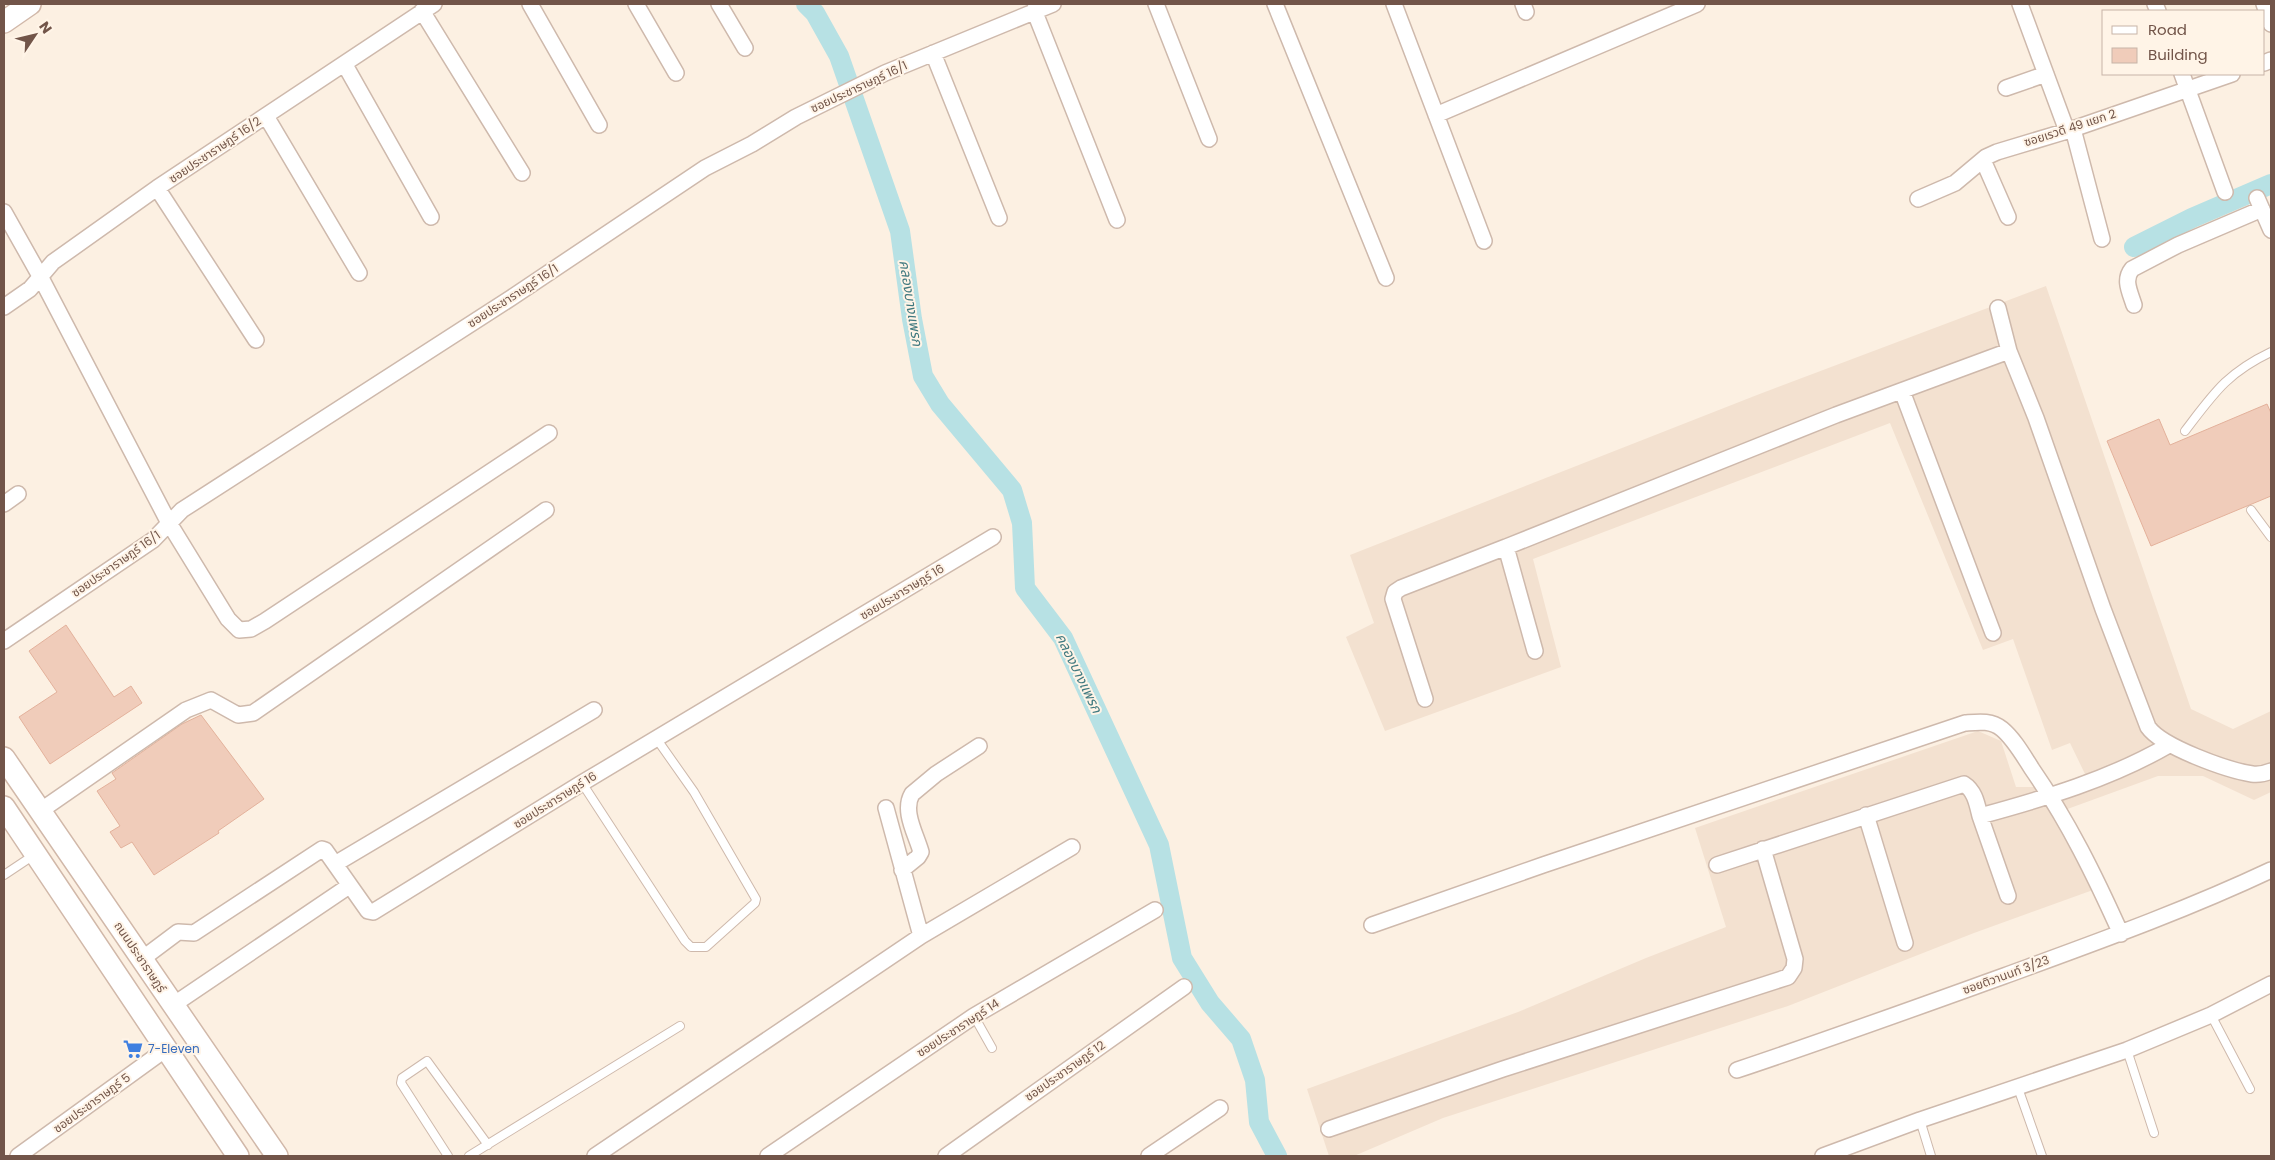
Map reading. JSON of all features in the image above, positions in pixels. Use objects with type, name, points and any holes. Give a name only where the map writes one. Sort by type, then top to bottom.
[{"type":"main road","points":[[4,22],[30,4]]},
{"type":"main road","name":"ถนนประชาราษฎร์","points":[[4,758],[277,1156]]},
{"type":"main road","points":[[4,807],[238,1156]]},
{"type":"street","points":[[530,4],[599,125]]},
{"type":"street","points":[[636,4],[676,73]]},
{"type":"street","points":[[719,4],[745,48]]},
{"type":"street","name":"ซอยประชาราษฎร์ 16/1","points":[[4,641],[153,540],[182,510],[512,298],[705,168],[752,144],[796,117],[885,73],[1034,10],[1053,4]]},
{"type":"street","points":[[1156,4],[1209,139]]},
{"type":"street","points":[[1275,4],[1386,278]]},
{"type":"street","points":[[1394,4],[1484,241]]},
{"type":"street","points":[[1436,115],[1697,4]]},
{"type":"street","points":[[2020,4],[2046,74],[2070,130],[2102,238]]},
{"type":"street","points":[[2264,4],[2271,24]]},
{"type":"street","points":[[428,8],[522,173]]},
{"type":"street","name":"ซอยประชาราษฎร์ 16/2","points":[[4,306],[30,289],[53,262],[157,188],[428,8]]},
{"type":"street","points":[[1034,10],[1117,220]]},
{"type":"street","points":[[933,53],[999,218]]},
{"type":"street","points":[[345,64],[431,216]]},
{"type":"street","points":[[2006,88],[2046,74]]},
{"type":"street","points":[[2182,75],[2225,192]]},
{"type":"street","name":"ซอยเรวดี 49 แยก 2","points":[[1918,199],[1963,179],[1983,160],[1997,152],[2070,130],[2229,75]]},
{"type":"street","points":[[266,116],[359,273]]},
{"type":"street","points":[[1983,160],[2008,216]]},
{"type":"street","points":[[157,188],[256,340]]},
{"type":"street","points":[[2134,304],[2127,281],[2128,274],[2132,269],[2260,204],[2271,230]]},
{"type":"street","points":[[4,212],[40,276],[169,523],[228,620],[239,630],[251,629],[548,433]]},
{"type":"street","points":[[1998,308],[2009,351],[2036,418],[2144,718],[2154,735],[2199,757],[2246,772],[2254,774],[2271,771]]},
{"type":"street","points":[[1425,700],[1393,599],[1395,592],[1401,588],[1902,391],[2009,351]]},
{"type":"street","points":[[1902,391],[1993,633]]},
{"type":"street","points":[[4,504],[18,494]]},
{"type":"street","points":[[40,811],[186,710],[211,700],[238,715],[253,712],[546,510]]},
{"type":"street","name":"ซอยประชาราษฎร์ 16","points":[[142,959],[178,932],[194,933],[320,850],[325,850],[368,911],[373,912],[656,738],[993,538]]},
{"type":"street","points":[[1506,547],[1535,652]]},
{"type":"street","points":[[335,864],[594,710]]},
{"type":"street","points":[[1372,925],[1543,865],[1965,723],[1986,722],[2001,728],[2012,740],[2051,796],[2089,863],[2121,934]]},
{"type":"street","points":[[1980,816],[2051,796],[2117,771],[2169,744]]},
{"type":"street","points":[[902,870],[918,857],[921,852],[908,812],[909,798],[936,774],[979,746]]},
{"type":"street","points":[[1717,864],[1964,784],[1974,794],[2008,896]]},
{"type":"street","points":[[886,808],[921,936]]},
{"type":"street","points":[[1866,815],[1905,943]]},
{"type":"street","points":[[595,1156],[921,936],[1072,847]]},
{"type":"street","points":[[1329,1129],[1503,1069],[1788,977],[1794,968],[1796,959],[1763,849]]},
{"type":"street","name":"ซอยติวานนท์ 3/23","points":[[1737,1070],[1822,1042],[2121,934],[2219,895],[2271,870]]},
{"type":"street","points":[[173,1005],[349,886]]},
{"type":"street","name":"ซอยประชาราษฏร์ 14","points":[[768,1156],[974,1016],[1155,910]]},
{"type":"street","points":[[1823,1156],[1920,1120],[2127,1050],[2211,1015],[2271,984]]},
{"type":"street","name":"ซอยประชาราษฏร์ 12","points":[[946,1156],[1184,987]]},
{"type":"street","name":"ซอยประชาราษฏร์ 5","points":[[18,1156],[166,1049]]},
{"type":"street","points":[[1149,1156],[1220,1108]]},
{"type":"lane","points":[[2185,431],[2212,395],[2231,374],[2271,352]]},
{"type":"lane","points":[[2251,510],[2271,537]]},
{"type":"lane","points":[[582,783],[684,941],[691,947],[706,947],[756,903],[756,899],[694,792],[656,738]]},
{"type":"lane","points":[[4,875],[35,854]]},
{"type":"lane","points":[[2211,1015],[2250,1089]]},
{"type":"lane","points":[[974,1016],[992,1048]]},
{"type":"lane","points":[[469,1156],[680,1026]]},
{"type":"lane","points":[[2127,1050],[2154,1133]]},
{"type":"lane","points":[[448,1156],[401,1083],[402,1078],[427,1061],[488,1145]]},
{"type":"lane","points":[[2018,1088],[2042,1156]]},
{"type":"lane","points":[[1920,1120],[1931,1156]]},
{"type":"shaded area","points":[[2046,286],[2191,709],[2233,729],[2271,711],[2271,792],[2254,800],[2203,776],[2158,776],[2051,815],[2093,890],[1974,933],[1788,1006],[1443,1118],[1354,1156],[1329,1156],[1307,1089],[1518,1012],[1646,958],[1726,927],[1695,828],[1978,731],[2001,741],[2016,787],[2059,787],[2085,774],[2070,743],[2052,750],[2013,639],[1983,650],[1890,423],[1533,559],[1561,667],[1385,731],[1346,637],[1374,623],[1350,555],[1757,395]]},
{"type":"building","points":[[2267,404],[2271,413],[2271,496],[2151,546],[2107,441],[2159,419],[2170,445]]},
{"type":"building","points":[[66,625],[114,697],[131,686],[142,703],[50,764],[19,717],[57,692],[29,651]]},
{"type":"building","points":[[201,715],[264,799],[218,831],[219,833],[154,875],[132,842],[121,848],[110,832],[120,826],[97,791],[116,779],[112,773],[182,724]]},
{"type":"waterway","name":"คลองบางแพรก","points":[[806,4],[815,13],[839,56],[900,231],[912,319],[923,376],[940,404],[1012,490],[1022,523],[1025,588],[1063,638],[1159,845],[1182,958],[1210,1003],[1241,1039],[1255,1080],[1259,1122],[1277,1156]]},
{"type":"waterway","points":[[2134,247],[2192,218],[2271,184]]},
{"type":"place","name":"7-Eleven","points":[[133,1049]]}]
